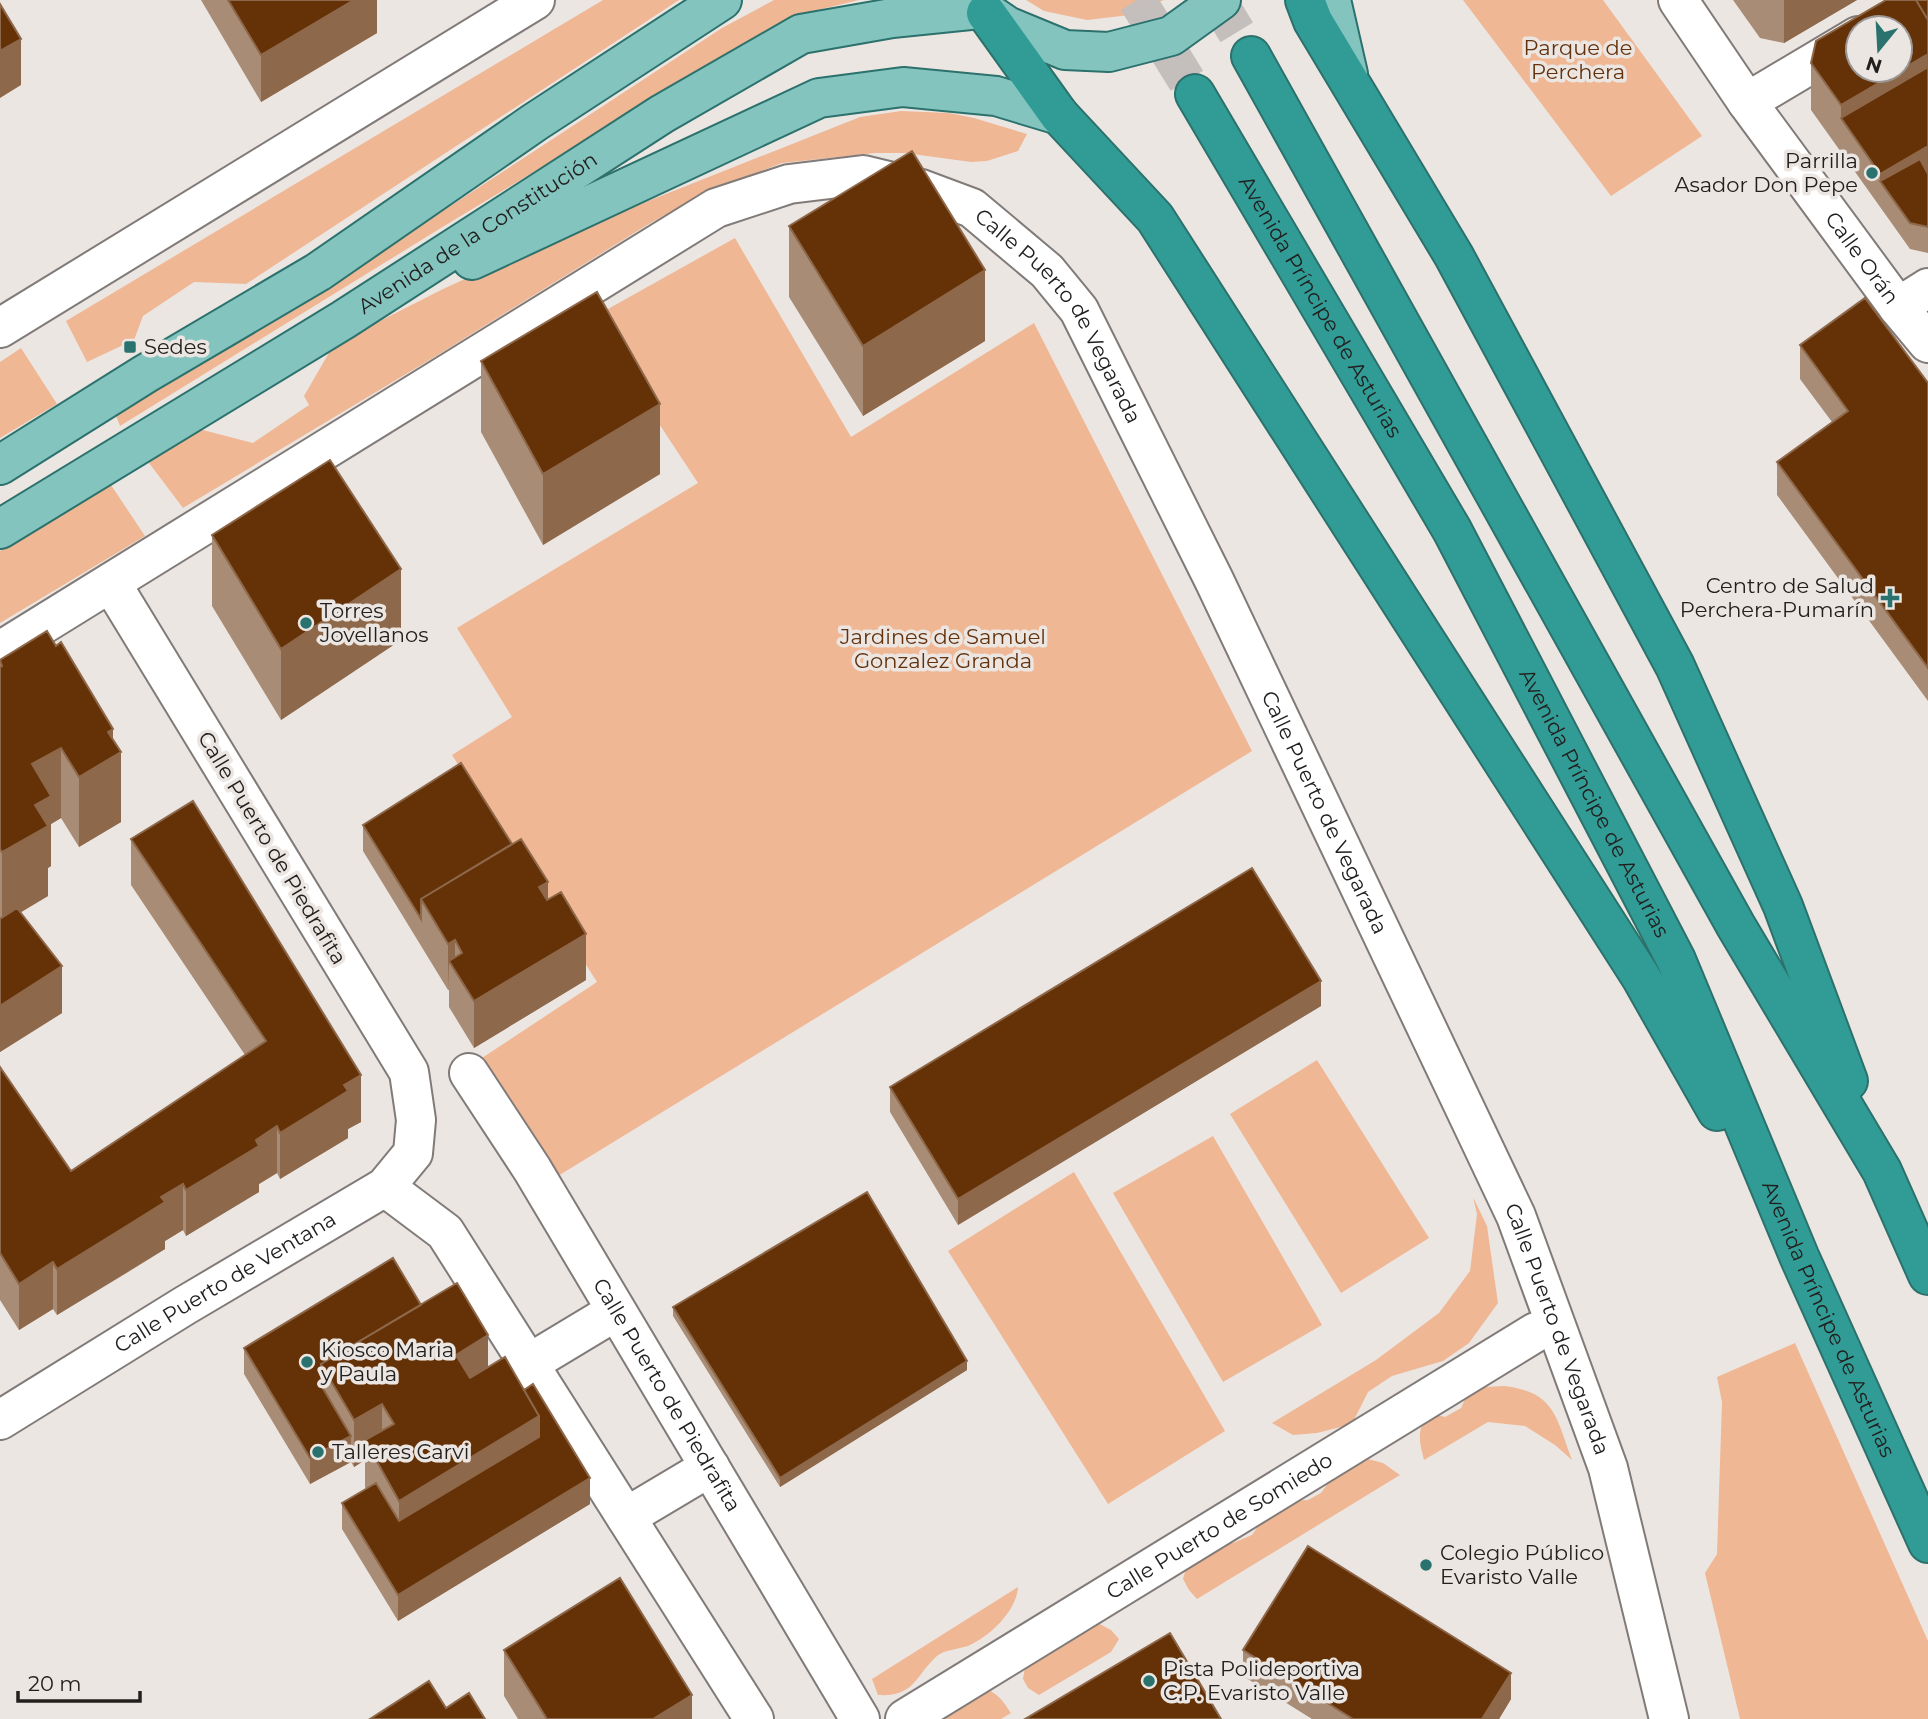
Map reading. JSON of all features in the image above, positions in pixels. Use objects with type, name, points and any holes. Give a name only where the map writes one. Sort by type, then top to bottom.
[{"type":"highway","points":[[1305,0],[1314,21],[1454,256],[1675,666],[1783,906],[1882,1171],[1928,1275]]},
{"type":"highway","points":[[980,7],[1059,115],[1155,218],[1641,977],[1799,1256]]},
{"type":"highway","points":[[1251,56],[1736,926],[1882,1171]]},
{"type":"highway","name":"Avenida Príncipe de Asturias","points":[[1195,94],[1452,530],[1676,960],[1799,1256],[1928,1543]]},
{"type":"main road","points":[[0,465],[145,374],[318,272],[536,122],[722,0]]},
{"type":"main road","points":[[980,7],[1007,26],[1065,50],[1109,52],[1171,36],[1221,0]]},
{"type":"main road","points":[[1331,0],[1350,82]]},
{"type":"main road","name":"Avenida de la Constitución","points":[[0,529],[343,320],[662,114],[801,34],[980,7]]},
{"type":"main road","points":[[343,320],[819,98],[903,87],[996,96],[1059,115]]},
{"type":"street","points":[[0,328],[535,0]]},
{"type":"street","name":"Calle Orán","points":[[1678,0],[1747,102],[1913,298],[1928,343]]},
{"type":"street","points":[[1747,102],[1844,44]]},
{"type":"street","name":"Calle Puerto de Vegarada","points":[[111,583],[716,208],[789,184],[863,175],[921,188],[972,208],[1047,271],[1079,310],[1214,580],[1516,1216],[1608,1468],[1669,1719]]},
{"type":"street","points":[[0,651],[111,583]]},
{"type":"street","name":"Calle Puerto de Piedrafita","points":[[111,583],[409,1072],[416,1120]]},
{"type":"street","name":"Calle Puerto de Piedrafita","points":[[469,1073],[532,1169],[860,1719]]},
{"type":"street","name":"Calle Puerto de Ventana","points":[[0,1420],[184,1306],[386,1187],[413,1153],[416,1120]]},
{"type":"street","points":[[386,1187],[445,1232],[754,1719]]},
{"type":"street","points":[[528,1363],[616,1311]]},
{"type":"street","name":"Calle Puerto de Somiedo","points":[[905,1719],[1536,1332]]},
{"type":"street","points":[[626,1517],[710,1466]]},
{"type":"green space","points":[[603,0],[679,0],[246,284],[194,282],[143,316],[134,340],[87,362],[66,321]]},
{"type":"green space","points":[[774,0],[859,0],[814,11],[765,32],[120,426],[116,416],[400,239],[722,28]]},
{"type":"green space","points":[[1026,0],[1164,0],[1130,15],[1087,20],[1044,11]]},
{"type":"green space","name":"Parque de Perchera","points":[[1463,0],[1603,0],[1702,136],[1611,196]]},
{"type":"green space","points":[[901,111],[949,113],[1027,134],[1018,151],[987,161],[971,162],[905,153],[875,153],[782,163],[705,193],[647,225],[183,508],[143,455],[199,429],[253,443],[309,405],[304,396],[330,351],[376,323],[550,240],[860,117]]},
{"type":"green space","name":"Jardines de Samuel Gonzalez Granda","points":[[735,238],[851,437],[1034,323],[1252,751],[558,1176],[482,1058],[597,982],[452,755],[512,717],[457,628],[698,483],[590,319]]},
{"type":"green space","points":[[21,348],[57,404],[0,438],[0,362]]},
{"type":"green space","points":[[109,482],[145,536],[0,623],[0,551]]},
{"type":"green space","points":[[1317,1060],[1429,1238],[1341,1293],[1230,1114]]},
{"type":"green space","points":[[1213,1136],[1322,1325],[1223,1382],[1113,1193]]},
{"type":"green space","points":[[1074,1172],[1225,1431],[1108,1504],[948,1251]]},
{"type":"green space","points":[[1473,1197],[1487,1226],[1498,1303],[1469,1343],[1443,1361],[1392,1376],[1368,1392],[1352,1424],[1317,1433],[1293,1435],[1272,1423],[1376,1360],[1439,1313],[1470,1271],[1477,1214]]},
{"type":"green space","points":[[1795,1343],[1928,1641],[1928,1719],[1740,1719],[1705,1573],[1717,1554],[1722,1402],[1717,1377]]},
{"type":"green space","points":[[1486,1387],[1521,1389],[1544,1401],[1557,1419],[1572,1460],[1555,1445],[1525,1426],[1488,1422],[1424,1460],[1420,1435],[1422,1425],[1430,1413],[1445,1417],[1461,1408],[1467,1395]]},
{"type":"green space","points":[[1360,1457],[1383,1463],[1400,1475],[1197,1599],[1189,1590],[1183,1579],[1191,1552],[1215,1543],[1233,1543],[1252,1535],[1266,1515],[1290,1501],[1308,1500],[1321,1493],[1331,1479]]},
{"type":"green space","points":[[1018,1587],[1013,1605],[1007,1614],[985,1636],[968,1646],[940,1654],[913,1684],[900,1693],[878,1695],[872,1679]]},
{"type":"green space","points":[[1094,1621],[1111,1630],[1119,1639],[1111,1652],[1039,1695],[1028,1688],[1023,1679],[1025,1667],[1051,1649],[1064,1646]]},
{"type":"green space","points":[[983,1688],[996,1695],[1011,1713],[1001,1719],[932,1719],[966,1706],[973,1695]]},
{"type":"building","points":[[228,0],[354,0],[261,55]]},
{"type":"building","points":[[1886,0],[1916,0],[1928,20],[1928,54],[1914,62],[1914,14],[1862,14]]},
{"type":"building","points":[[1916,0],[1928,0],[1928,20]]},
{"type":"building","points":[[0,4],[21,39],[0,51]]},
{"type":"building","points":[[1844,25],[1844,84],[1877,84],[1841,105],[1811,63],[1816,41]]},
{"type":"building","points":[[1928,67],[1928,146],[1880,174],[1841,118],[1899,84],[1914,84],[1914,75]]},
{"type":"building","points":[[912,151],[985,270],[863,346],[789,226]]},
{"type":"building","points":[[1920,159],[1928,174],[1928,227],[1910,223],[1880,181]]},
{"type":"building","points":[[597,292],[660,404],[543,474],[481,361]]},
{"type":"building","name":"Centro de Salud Perchera-Pumarín","points":[[1865,298],[1928,383],[1928,668],[1777,462],[1848,411],[1800,345]]},
{"type":"building","points":[[330,460],[401,569],[281,649],[212,535]]},
{"type":"building","points":[[47,631],[56,646],[61,642],[113,729],[108,732],[121,752],[79,777],[61,748],[32,764],[51,796],[35,805],[48,826],[2,852],[0,660]]},
{"type":"building","points":[[461,763],[512,844],[421,899],[421,919],[363,825]]},
{"type":"building","points":[[193,801],[361,1075],[344,1085],[348,1091],[280,1133],[277,1126],[256,1140],[259,1146],[186,1190],[183,1184],[161,1197],[165,1202],[57,1269],[53,1262],[19,1284],[0,1253],[0,1067],[71,1171],[266,1041],[131,839]]},
{"type":"building","points":[[521,839],[548,882],[539,887],[547,900],[561,892],[586,934],[474,1001],[449,961],[462,953],[455,940],[448,944],[421,899]]},
{"type":"building","points":[[1252,868],[1321,981],[958,1199],[890,1087]]},
{"type":"building","points":[[17,908],[62,966],[0,1006],[0,919]]},
{"type":"building","points":[[867,1192],[967,1361],[780,1478],[673,1307]]},
{"type":"building","points":[[393,1258],[421,1305],[321,1364],[321,1385],[351,1436],[310,1458],[244,1348]]},
{"type":"building","points":[[457,1283],[488,1335],[456,1355],[470,1378],[505,1357],[539,1416],[399,1501],[365,1440],[394,1424],[382,1404],[354,1420],[321,1364]]},
{"type":"building","points":[[533,1384],[590,1478],[398,1595],[342,1503],[376,1483],[399,1521],[539,1437],[539,1416],[524,1390]]},
{"type":"building","points":[[1308,1546],[1511,1673],[1482,1719],[1353,1719],[1243,1650]]},
{"type":"building","points":[[620,1578],[692,1695],[653,1719],[547,1719],[504,1650]]},
{"type":"building","name":"Pista Polideportiva C.P. Evaristo Valle","points":[[1170,1633],[1221,1719],[1025,1719]]},
{"type":"building","points":[[429,1681],[446,1708],[469,1693],[485,1719],[370,1719]]},
{"type":"tunnel","points":[[1137,0],[1195,94]]},
{"type":"tunnel","points":[[1217,0],[1251,56]]},
{"type":"place","name":"Parrilla Asador Don Pepe","points":[[1872,173]]},
{"type":"place","name":"Sedes","points":[[130,347]]},
{"type":"place","name":"Centro de Salud Perchera-Pumarín","points":[[1890,598]]},
{"type":"place","name":"Torres Jovellanos","points":[[306,623]]},
{"type":"place","name":"Kiosco Maria y Paula","points":[[307,1362]]},
{"type":"place","name":"Talleres Carvi","points":[[318,1452]]},
{"type":"place","name":"Colegio Público Evaristo Valle","points":[[1426,1565]]},
{"type":"place","name":"Pista Polideportiva C.P. Evaristo Valle","points":[[1149,1681]]}]
